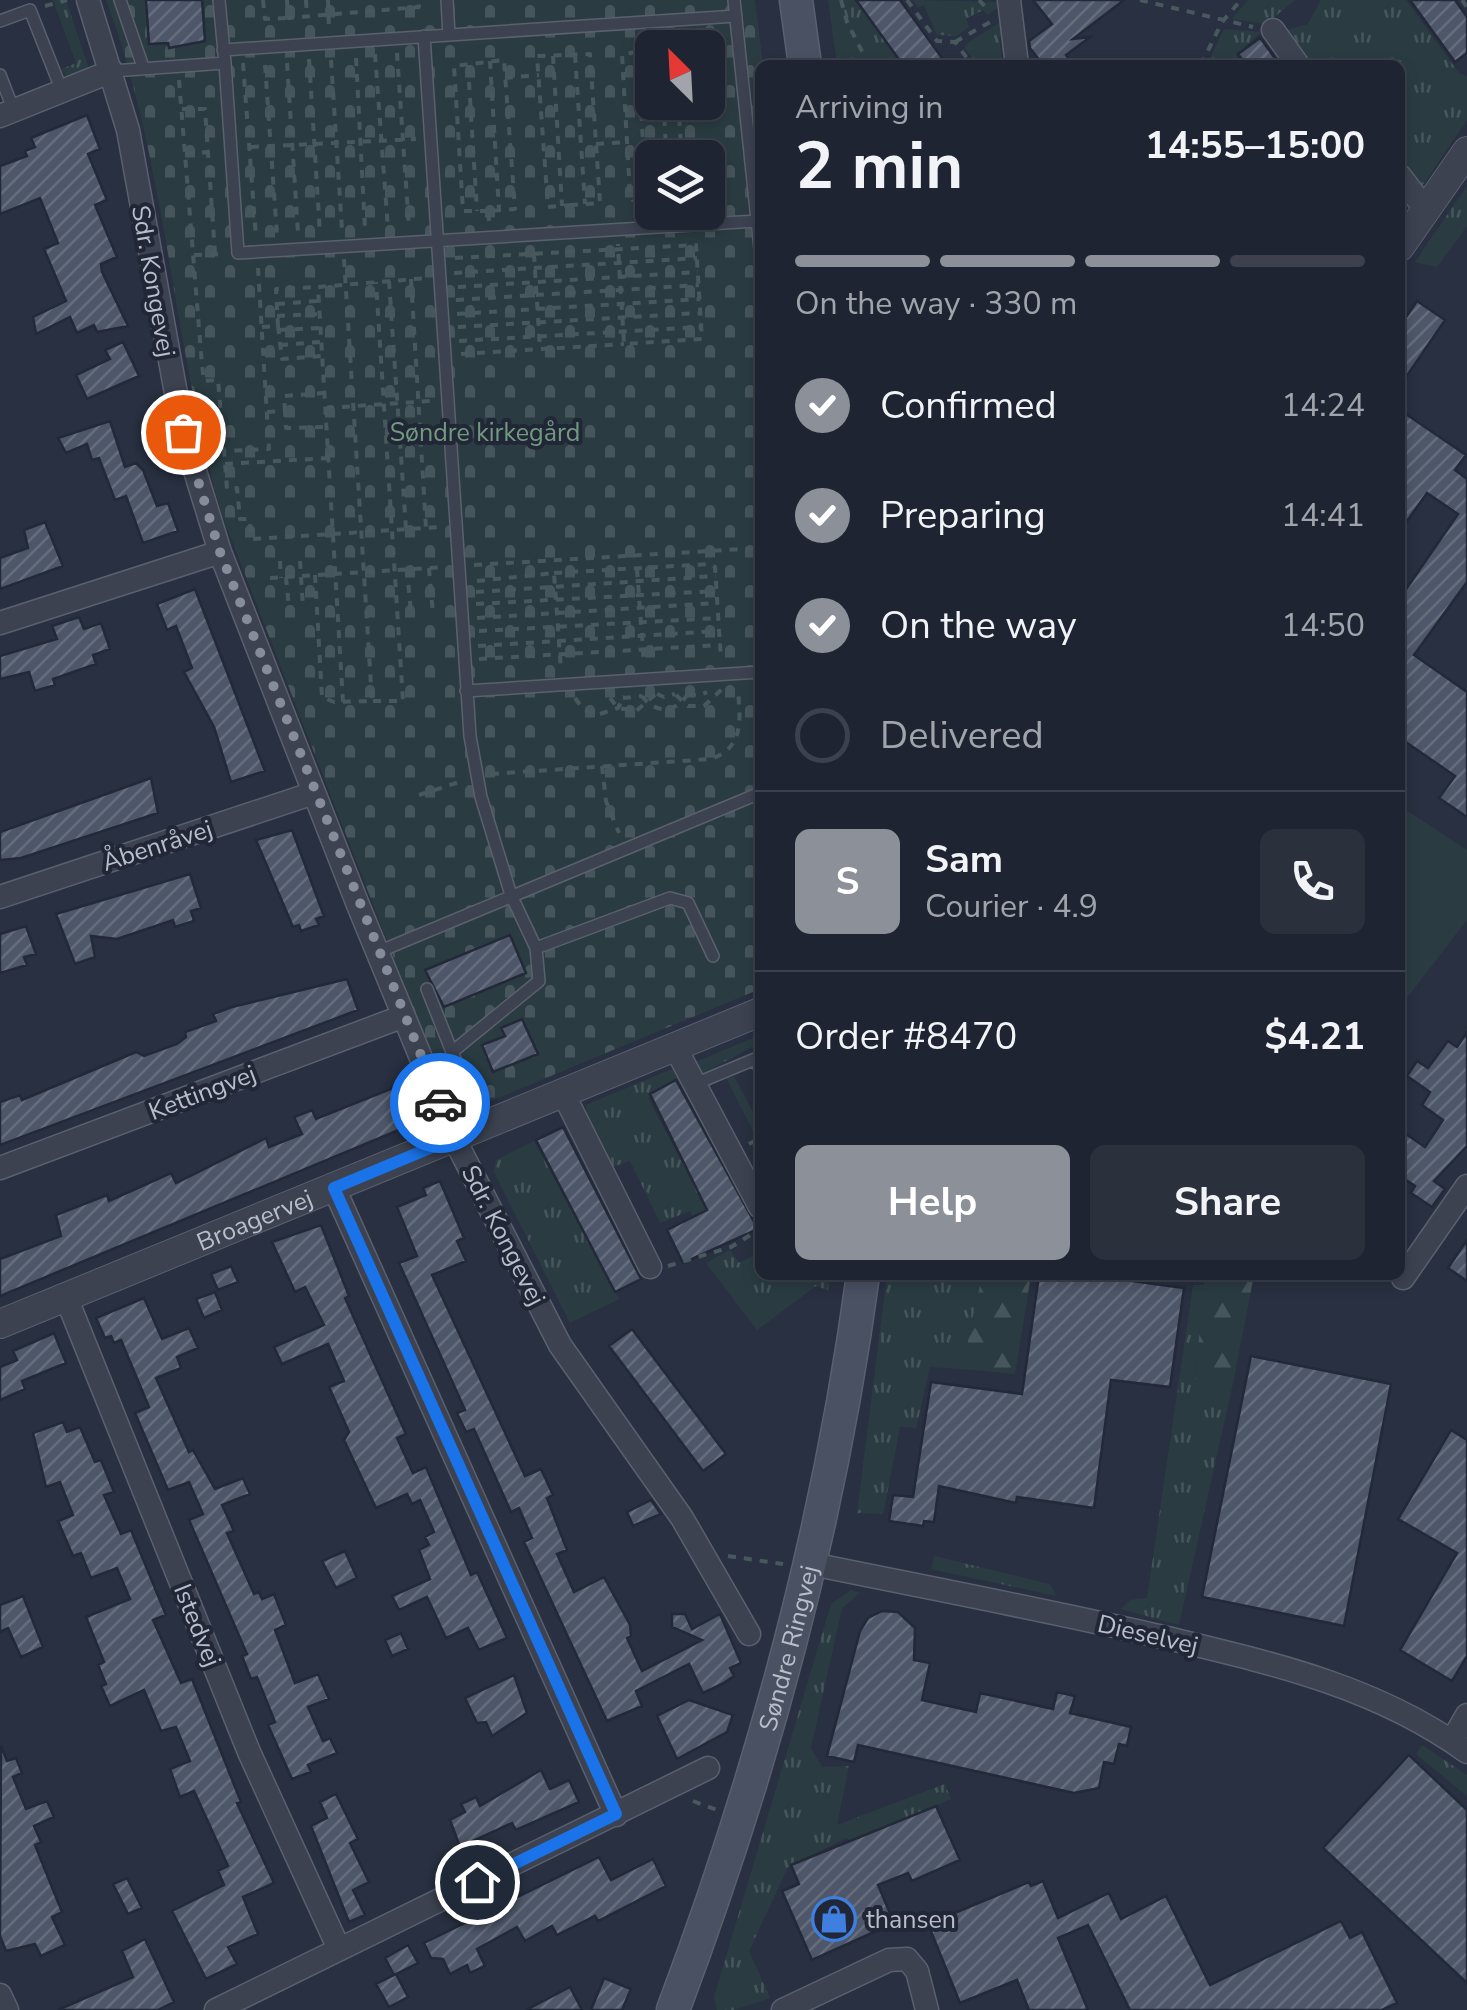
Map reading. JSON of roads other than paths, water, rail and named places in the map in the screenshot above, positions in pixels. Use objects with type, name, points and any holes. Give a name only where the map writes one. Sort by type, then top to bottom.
[{"type":"main road","points":[[796,0],[804,60]]},
{"type":"main road","name":"Søndre Ringvej","points":[[673,2010],[742,1817],[812,1564],[850,1373],[862,1280]]},
{"type":"street","name":"Sdr. Kongevej","points":[[88,0],[128,130],[183,432],[220,552],[378,952],[454,1138],[560,1345],[700,1547],[749,1634]]},
{"type":"street","points":[[1010,6],[1015,60]]},
{"type":"street","points":[[1273,30],[1294,60]]},
{"type":"street","points":[[7,113],[112,72]]},
{"type":"street","points":[[1405,240],[1467,151]]},
{"type":"street","points":[[1405,183],[1426,210]]},
{"type":"street","points":[[0,622],[220,552]]},
{"type":"street","name":"Åbenråvej","points":[[0,898],[314,793]]},
{"type":"street","name":"Broagervej","points":[[0,1324],[755,1014]]},
{"type":"street","name":"Kettingvej","points":[[0,1168],[404,1016]]},
{"type":"street","points":[[676,1047],[755,1197]]},
{"type":"street","points":[[563,1094],[650,1267]]},
{"type":"street","points":[[1407,1280],[1467,1186]]},
{"type":"street","points":[[334,1188],[616,1814]]},
{"type":"street","name":"Istedvej","points":[[66,1297],[249,1752],[338,1949]]},
{"type":"street","name":"Dieselvej","points":[[812,1564],[1243,1656],[1342,1684],[1400,1708],[1459,1747]]},
{"type":"street","points":[[1459,1747],[1467,1715]]},
{"type":"street","points":[[216,2010],[708,1768]]},
{"type":"street","points":[[782,2010],[890,1960],[908,1959],[917,1971],[926,2010]]},
{"type":"street","points":[[0,1995],[7,2010]]},
{"type":"lane","points":[[120,0],[143,67]]},
{"type":"lane","points":[[219,0],[238,252],[755,221]]},
{"type":"lane","points":[[446,0],[449,35]]},
{"type":"lane","points":[[734,0],[755,201]]},
{"type":"lane","points":[[0,21],[30,10],[62,92]]},
{"type":"lane","points":[[112,72],[178,65],[224,56],[242,48],[736,16]]},
{"type":"lane","points":[[424,36],[466,691],[476,776],[511,895],[536,948],[539,981],[452,1052]]},
{"type":"lane","points":[[0,75],[7,113]]},
{"type":"lane","points":[[466,691],[755,672]]},
{"type":"lane","points":[[378,952],[755,795]]},
{"type":"lane","points":[[536,948],[670,898],[688,904],[713,956]]},
{"type":"lane","points":[[426,989],[470,1094]]},
{"type":"lane","points":[[695,1084],[755,1059]]},
{"type":"place","name":"thansen","points":[[834,1919]]},
{"type":"park label","name":"Søndre kirkegård","points":[[485,432]]}]
